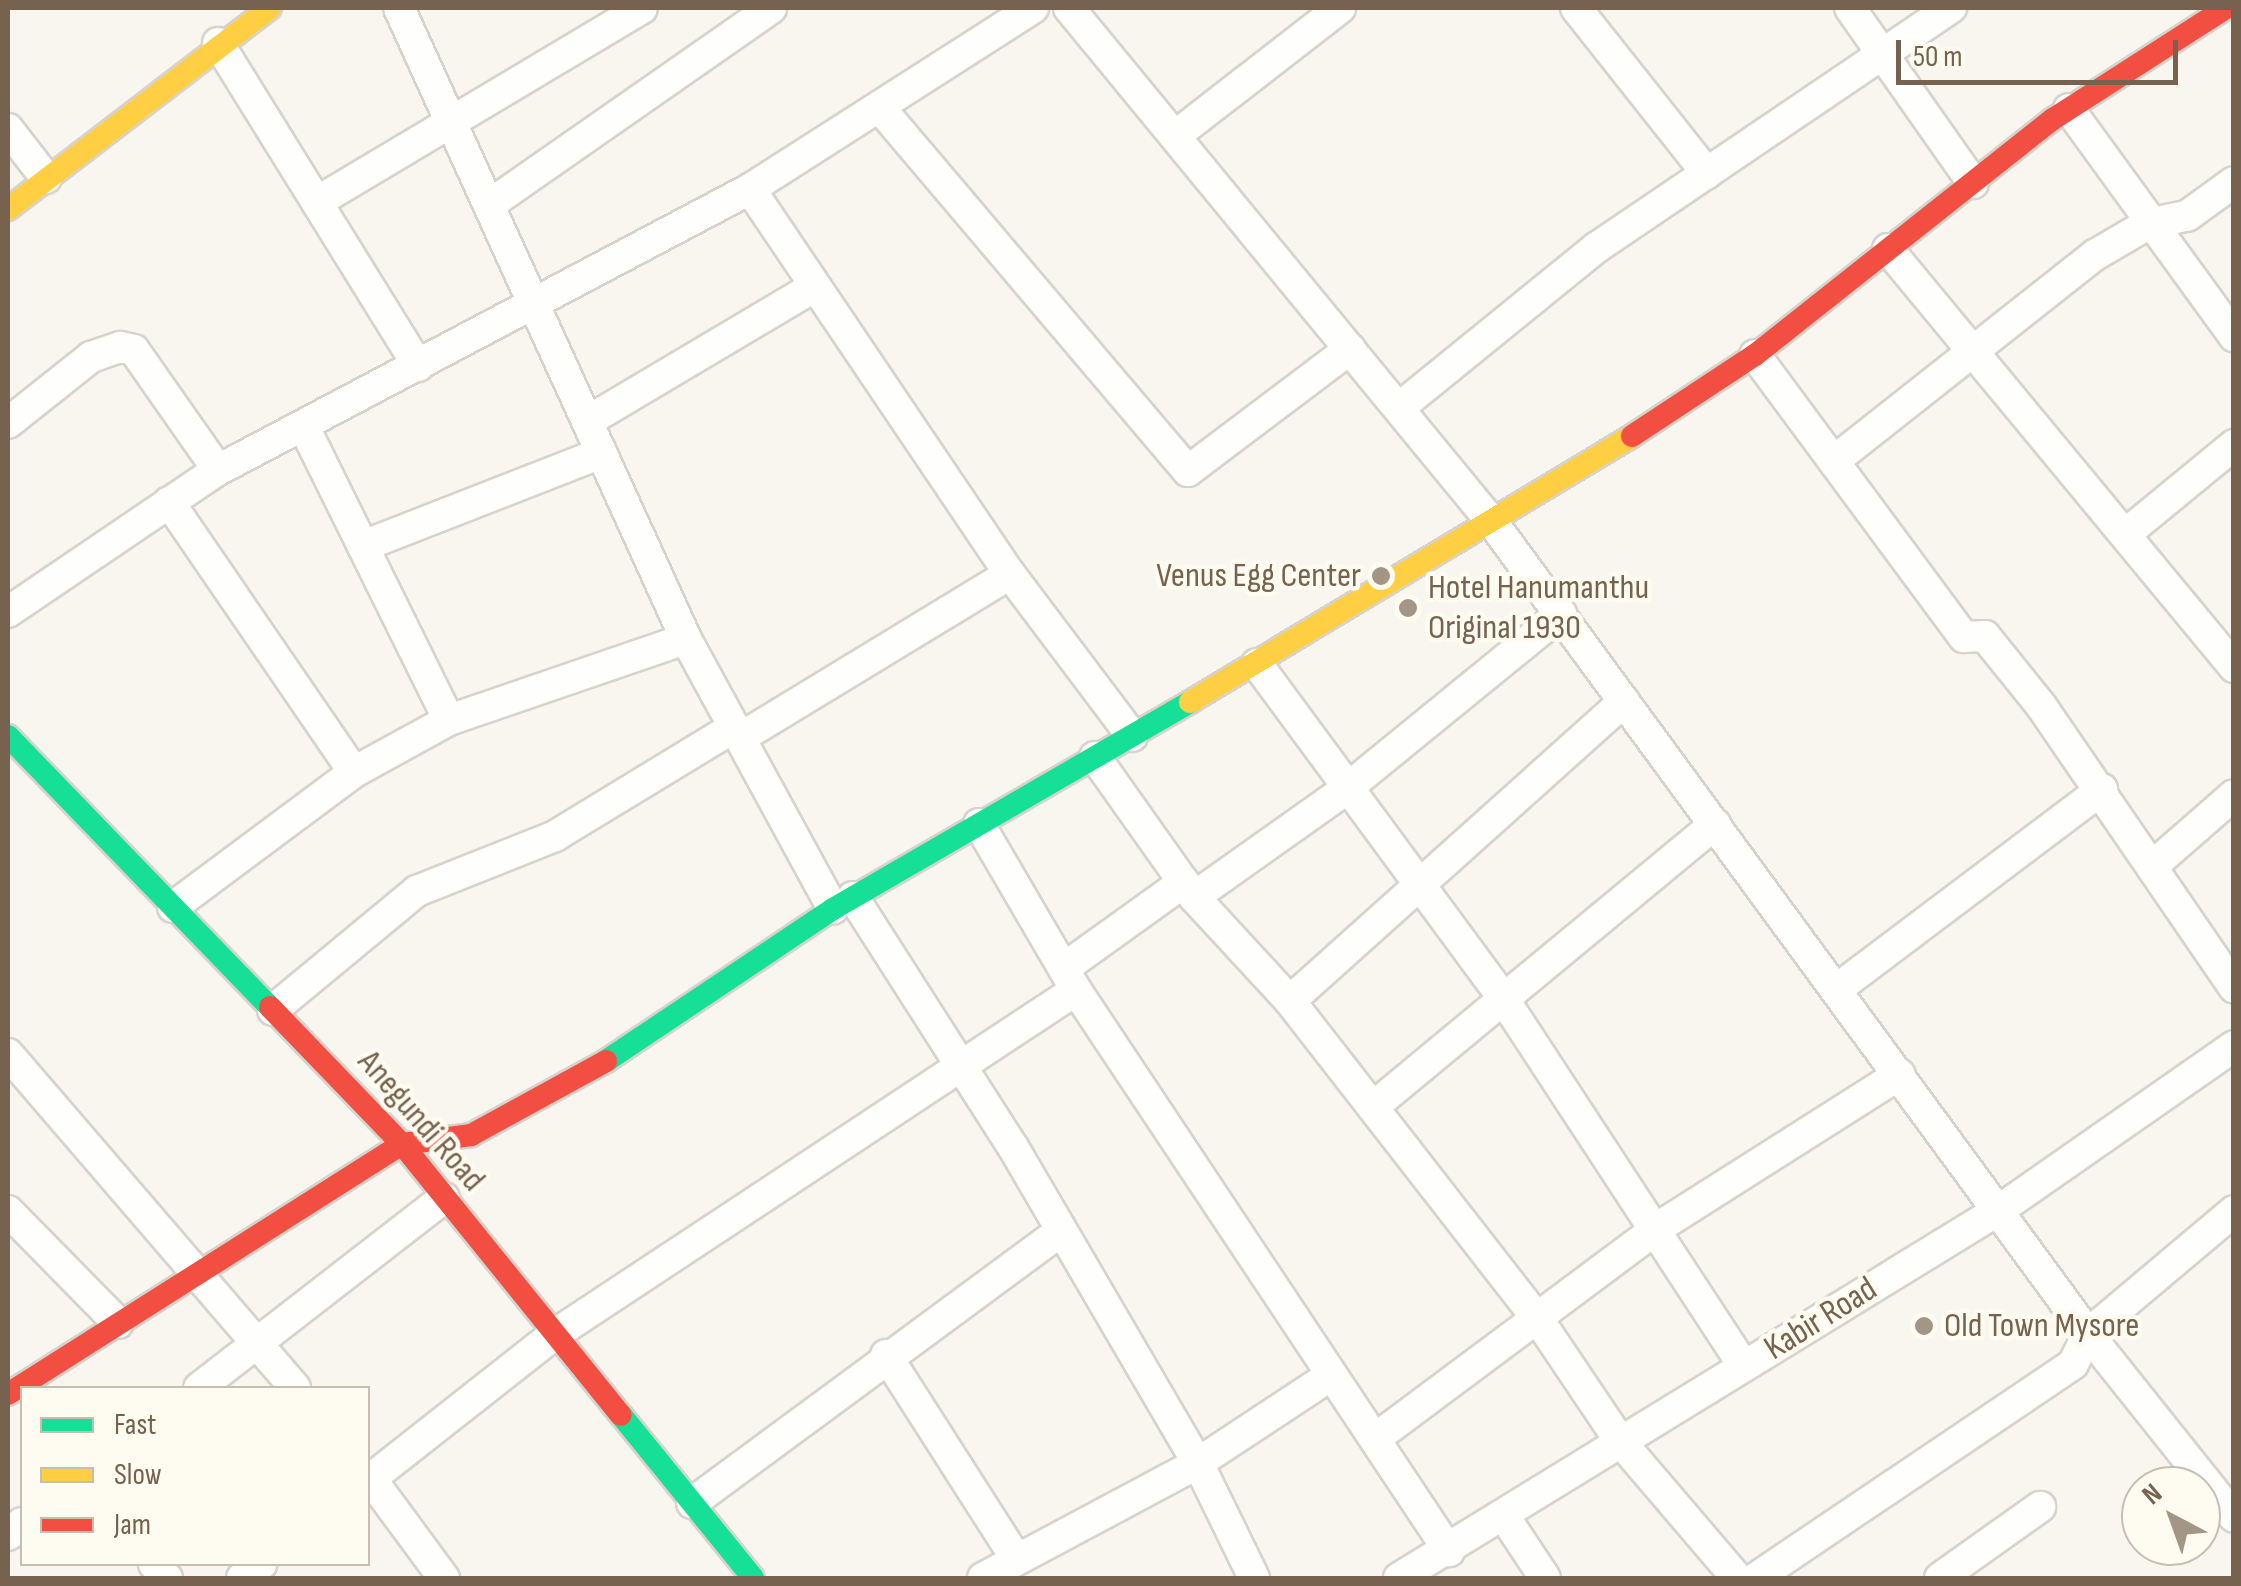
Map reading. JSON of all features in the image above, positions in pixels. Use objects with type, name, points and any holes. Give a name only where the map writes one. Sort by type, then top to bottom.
[{"type":"street","points":[[8,209],[228,26],[270,8]]},
{"type":"street","points":[[398,8],[686,640],[737,732],[843,903],[963,1067],[1198,1462],[1254,1578]]},
{"type":"street","points":[[317,202],[418,146],[449,118],[642,8]]},
{"type":"street","points":[[490,204],[771,8]]},
{"type":"street","points":[[8,612],[218,470],[750,189],[1033,8]]},
{"type":"street","points":[[1069,8],[1495,526],[2002,1208],[2088,1334],[2234,1517]]},
{"type":"street","points":[[1174,136],[1340,8]]},
{"type":"street","points":[[1576,8],[1708,173]]},
{"type":"street","points":[[1850,8],[1874,52],[1973,183]]},
{"type":"street","points":[[1398,408],[1596,248],[1708,173],[1874,52],[1951,8]]},
{"type":"street","points":[[28,1386],[194,1268],[402,1144],[470,1135],[610,1060],[843,903],[1495,526],[1755,355],[2069,108],[2226,8]]},
{"type":"street","points":[[228,26],[317,202],[418,366]]},
{"type":"street","points":[[880,108],[1188,471],[1350,349]]},
{"type":"street","points":[[2069,108],[2148,224],[2234,336]]},
{"type":"street","points":[[8,128],[46,178]]},
{"type":"street","points":[[1834,461],[1975,347],[2148,224],[2187,216],[2234,182]]},
{"type":"street","points":[[750,189],[1010,574],[1132,736]]},
{"type":"street","points":[[1888,250],[1975,347],[2234,667]]},
{"type":"street","points":[[588,421],[816,286]]},
{"type":"street","points":[[8,423],[91,358],[120,347],[134,350],[218,470]]},
{"type":"street","points":[[1755,355],[1964,636],[1985,636],[2102,789],[2156,863],[2234,987]]},
{"type":"street","points":[[304,426],[450,720]]},
{"type":"street","points":[[2128,532],[2234,445]]},
{"type":"street","points":[[363,546],[602,453]]},
{"type":"street","points":[[169,502],[354,772]]},
{"type":"street","points":[[273,1010],[417,891],[556,836],[1010,574]]},
{"type":"street","points":[[370,1477],[551,1338],[963,1067],[1189,890],[1345,790],[1560,614]]},
{"type":"street","points":[[173,907],[354,772],[450,720],[686,640]]},
{"type":"street","points":[[1257,664],[1345,790],[1501,996],[1659,1227],[1744,1366]]},
{"type":"street","points":[[1290,1001],[1624,701]]},
{"type":"street","name":"Anegundi Road","points":[[12,750],[173,907],[402,1144],[551,1338],[753,1578]]},
{"type":"street","points":[[1094,757],[1189,890],[1290,1001],[1540,1322],[1620,1441],[1737,1578]]},
{"type":"street","points":[[1837,989],[2102,789]]},
{"type":"street","points":[[2156,863],[2234,794]]},
{"type":"street","points":[[979,824],[1072,978],[1330,1376],[1380,1436],[1449,1552]]},
{"type":"street","points":[[1373,1107],[1501,996],[1715,824]]},
{"type":"street","name":"Kabir Road","points":[[1398,1578],[1449,1552],[1620,1441],[2002,1208],[2234,1046]]},
{"type":"street","points":[[8,1054],[293,1386]]},
{"type":"street","points":[[1380,1436],[1540,1322],[1659,1227],[1900,1074]]},
{"type":"street","points":[[202,1386],[444,1198]]},
{"type":"street","points":[[8,1211],[118,1323]]},
{"type":"street","points":[[1756,1578],[2073,1364],[2088,1334],[2234,1211]]},
{"type":"street","points":[[692,1503],[886,1355],[1062,1231]]},
{"type":"street","points":[[886,1355],[1016,1557]]},
{"type":"street","points":[[984,1578],[1016,1557],[1198,1462],[1330,1376]]},
{"type":"street","points":[[370,1479],[444,1578]]},
{"type":"street","points":[[1940,1578],[2040,1508]]},
{"type":"street","points":[[1504,1516],[1545,1578]]},
{"type":"traffic: fast","points":[[606,1061],[833,909],[1190,702]]},
{"type":"traffic: fast","points":[[8,736],[270,1007]]},
{"type":"traffic: fast","points":[[621,1415],[753,1578]]},
{"type":"traffic: slow","points":[[8,209],[270,8]]},
{"type":"traffic: slow","points":[[1190,702],[1632,436]]},
{"type":"traffic: jam","points":[[1632,436],[1755,355],[2053,119],[2226,8]]},
{"type":"traffic: jam","points":[[270,1007],[402,1144],[621,1415]]},
{"type":"traffic: jam","points":[[21,1386],[402,1144],[471,1135],[606,1061]]},
{"type":"traffic: jam","points":[[8,1394],[20,1386]]},
{"type":"place","name":"Venus Egg Center","points":[[1381,576]]},
{"type":"place","name":"Hotel Hanumanthu Original 1930","points":[[1408,608]]},
{"type":"place","name":"Old Town Mysore","points":[[1924,1326]]}]
